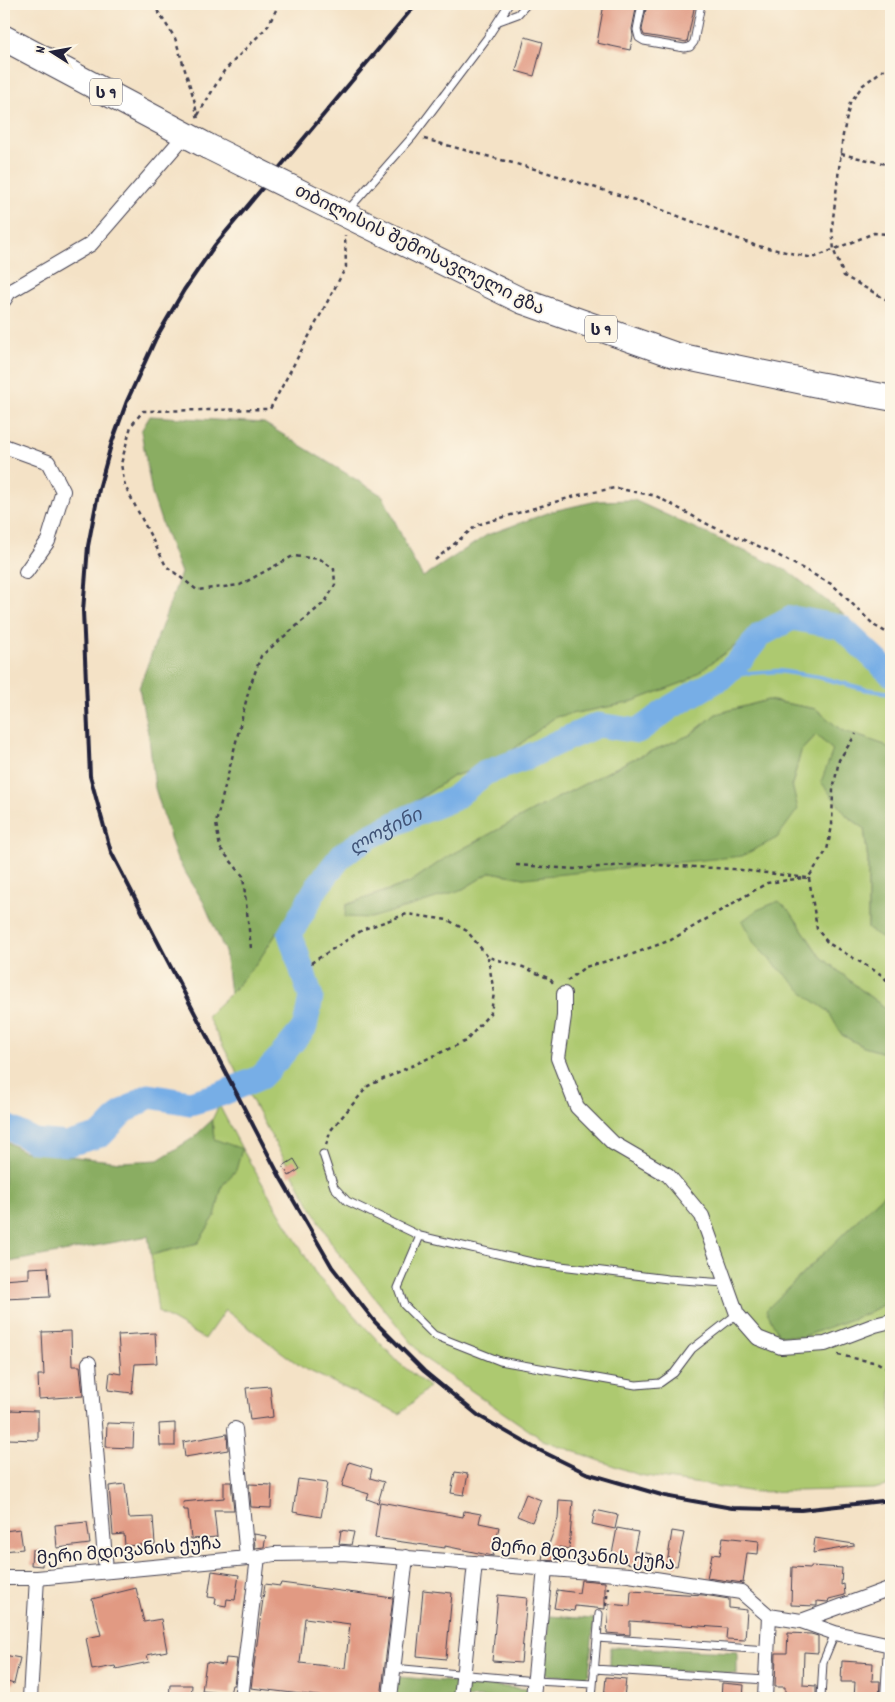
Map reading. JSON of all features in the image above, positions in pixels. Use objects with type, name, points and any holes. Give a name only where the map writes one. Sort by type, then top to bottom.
[{"type":"highway","name":"თბილისის შემოსავლელი გზა","points":[[4,38],[198,135],[337,209],[522,301],[675,355],[891,398]]},
{"type":"street","points":[[4,300],[9,292],[91,244],[198,135]]},
{"type":"street","points":[[4,446],[48,462],[63,491],[48,541],[26,572]]},
{"type":"street","points":[[564,994],[564,1016],[558,1058],[577,1107],[613,1144],[668,1175],[702,1216],[737,1314],[758,1338],[781,1347],[825,1344],[891,1321]]},
{"type":"street","points":[[89,1363],[106,1571]]},
{"type":"street","points":[[235,1429],[253,1557],[241,1698]]},
{"type":"street","name":"მერი მდივანის ქუჩა","points":[[4,1578],[37,1578],[274,1554],[342,1553],[629,1575],[741,1592],[769,1616]]},
{"type":"street","points":[[390,1698],[406,1557]]},
{"type":"street","points":[[461,1698],[475,1563]]},
{"type":"street","points":[[533,1698],[545,1568]]},
{"type":"street","points":[[30,1698],[37,1578]]},
{"type":"street","points":[[801,1621],[891,1588]]},
{"type":"street","points":[[765,1698],[769,1616],[801,1621],[835,1633],[891,1645],[888,1698]]},
{"type":"lane","points":[[337,209],[413,136],[499,21],[509,4]]},
{"type":"lane","points":[[499,21],[518,14],[528,4]]},
{"type":"lane","points":[[642,4],[637,30],[638,38],[644,41],[684,48],[690,47],[694,42],[701,4]]},
{"type":"lane","points":[[323,1154],[334,1187],[347,1202],[420,1236],[536,1263],[668,1279],[726,1282]]},
{"type":"lane","points":[[420,1236],[398,1288],[404,1305],[434,1335],[500,1362],[636,1384],[660,1383],[674,1372],[692,1349],[737,1314]]},
{"type":"lane","points":[[592,1698],[599,1614]]},
{"type":"lane","points":[[821,1698],[823,1662],[835,1633]]},
{"type":"lane","points":[[597,1638],[767,1650]]},
{"type":"lane","points":[[393,1668],[535,1681],[593,1684]]},
{"type":"lane","points":[[594,1670],[766,1680]]},
{"type":"path","points":[[153,4],[175,38],[194,99],[198,135]]},
{"type":"path","points":[[198,135],[224,71],[268,26],[279,4]]},
{"type":"path","points":[[891,64],[863,85],[850,103],[843,135],[832,227],[834,251],[844,276],[891,302]]},
{"type":"path","points":[[413,136],[542,171],[641,202],[754,245],[813,258],[874,233],[891,234]]},
{"type":"path","points":[[841,154],[890,165],[891,153]]},
{"type":"path","points":[[251,948],[243,876],[220,848],[216,823],[249,689],[261,656],[325,602],[335,584],[334,569],[320,559],[293,556],[240,586],[197,590],[166,566],[125,486],[121,464],[130,426],[143,411],[270,409],[346,266],[337,209]]},
{"type":"path","points":[[435,560],[477,525],[579,495],[615,488],[656,496],[711,526],[770,551],[833,585],[875,626],[891,636]]},
{"type":"path","points":[[856,734],[839,760],[833,790],[832,826],[827,850],[808,878],[817,929],[822,936],[828,943],[882,975],[891,985]]},
{"type":"path","points":[[516,865],[574,869],[640,864],[733,869],[808,878]]},
{"type":"path","points":[[564,994],[567,979],[585,967],[634,954],[671,940],[767,883],[808,878]]},
{"type":"path","points":[[311,963],[364,929],[407,914],[448,920],[467,930],[488,957],[494,993],[491,1012],[466,1041],[368,1086],[331,1130],[323,1154]]},
{"type":"path","points":[[488,957],[550,978],[564,994]]},
{"type":"path","points":[[829,1353],[878,1363],[891,1371]]},
{"type":"path","points":[[599,1614],[606,1609],[609,1574]]},
{"type":"green space","points":[[150,416],[264,423],[383,496],[423,577],[487,535],[553,511],[597,501],[634,500],[788,571],[841,612],[830,629],[788,626],[733,647],[687,681],[628,703],[555,717],[496,763],[453,776],[373,830],[337,848],[307,887],[259,960],[230,994],[225,952],[204,903],[176,857],[155,788],[149,738],[139,688],[181,573],[152,494],[141,431]]},
{"type":"green space","points":[[841,612],[883,657],[891,662],[891,752],[885,745],[841,730],[816,709],[768,700],[716,714],[690,735],[631,760],[534,810],[444,859],[409,883],[346,905],[463,889],[491,872],[524,878],[797,809],[792,785],[801,751],[816,735],[833,750],[847,816],[864,828],[868,860],[868,928],[891,944],[891,1012],[819,955],[792,914],[755,945],[808,996],[829,1011],[842,1035],[864,1047],[885,1053],[891,1050],[891,1184],[889,1189],[779,1297],[802,1337],[868,1313],[891,1300],[891,1485],[873,1489],[755,1492],[639,1475],[543,1440],[424,1358],[335,1249],[270,1134],[207,1016],[230,994],[259,960],[307,887],[337,848],[373,830],[453,776],[496,763],[555,717],[628,703],[687,681],[732,647],[787,626],[830,629]]},
{"type":"green space","points":[[768,700],[816,709],[841,730],[885,745],[891,752],[891,944],[868,929],[868,860],[864,828],[847,816],[821,782],[833,750],[816,735],[801,751],[792,785],[798,809],[777,838],[742,856],[524,878],[491,872],[463,889],[421,903],[370,918],[345,917],[346,905],[409,883],[444,859],[534,810],[631,760],[690,735],[716,714]]},
{"type":"green space","points":[[779,901],[792,914],[819,955],[891,1012],[891,1050],[885,1053],[864,1047],[842,1035],[828,1011],[808,997],[755,945],[742,921],[757,910]]},
{"type":"green space","points":[[219,1105],[242,1149],[317,1276],[399,1363],[429,1387],[400,1414],[303,1368],[225,1310],[205,1339],[158,1312],[151,1255],[198,1243],[215,1216],[222,1186],[236,1170],[214,1139],[212,1120]]},
{"type":"green space","points":[[212,1120],[214,1139],[242,1149],[236,1170],[222,1186],[215,1216],[198,1243],[151,1255],[148,1236],[4,1263],[4,1140],[23,1151],[121,1162],[158,1160],[193,1138]]},
{"type":"green space","points":[[891,1184],[891,1300],[868,1313],[802,1337],[779,1335],[766,1310],[889,1189]]},
{"type":"green space","points":[[549,1616],[594,1619],[589,1674],[585,1678],[546,1675],[544,1671]]},
{"type":"green space","points":[[610,1647],[737,1652],[737,1674],[610,1668]]},
{"type":"green space","points":[[401,1677],[529,1689],[528,1698],[394,1698],[396,1680]]},
{"type":"building","points":[[604,4],[637,4],[630,50],[597,43]]},
{"type":"building","points":[[647,4],[695,4],[687,42],[644,35],[642,30]]},
{"type":"building","points":[[525,37],[543,42],[534,76],[516,71]]},
{"type":"building","points":[[294,1159],[300,1169],[289,1176],[283,1166]]},
{"type":"building","points":[[48,1267],[50,1297],[4,1299],[4,1280],[29,1278],[29,1268]]},
{"type":"building","points":[[71,1331],[72,1366],[80,1366],[83,1396],[39,1399],[38,1375],[44,1375],[42,1332]]},
{"type":"building","points":[[155,1333],[157,1363],[135,1364],[132,1393],[108,1390],[110,1372],[121,1374],[118,1335]]},
{"type":"building","points":[[270,1386],[273,1417],[250,1420],[246,1388]]},
{"type":"building","points":[[8,1410],[38,1411],[38,1440],[7,1439]]},
{"type":"building","points":[[107,1423],[134,1424],[133,1448],[106,1447]]},
{"type":"building","points":[[175,1423],[175,1446],[160,1446],[159,1424]]},
{"type":"building","points":[[227,1434],[228,1450],[185,1457],[183,1442]]},
{"type":"building","points":[[349,1462],[372,1469],[370,1478],[384,1482],[378,1503],[367,1499],[369,1494],[342,1486]]},
{"type":"building","points":[[455,1472],[468,1474],[464,1495],[451,1493]]},
{"type":"building","points":[[298,1479],[327,1483],[321,1517],[293,1512]]},
{"type":"building","points":[[224,1482],[231,1482],[234,1510],[214,1510],[217,1537],[191,1539],[188,1510],[184,1510],[183,1502],[224,1498]]},
{"type":"building","points":[[125,1484],[129,1518],[153,1517],[155,1544],[125,1546],[124,1534],[113,1535],[109,1486]]},
{"type":"building","points":[[249,1484],[272,1485],[271,1508],[251,1507]]},
{"type":"building","points":[[526,1494],[541,1500],[532,1522],[517,1516]]},
{"type":"building","points":[[559,1500],[573,1501],[569,1549],[559,1547],[557,1561],[542,1560],[544,1547],[548,1547],[558,1519]]},
{"type":"building","points":[[380,1502],[463,1517],[464,1511],[481,1514],[479,1523],[499,1527],[493,1556],[445,1546],[445,1548],[375,1538]]},
{"type":"building","points":[[595,1510],[618,1515],[615,1529],[592,1524]]},
{"type":"building","points":[[87,1522],[90,1544],[57,1548],[55,1525]]},
{"type":"building","points":[[617,1528],[638,1532],[634,1551],[651,1554],[648,1567],[615,1561],[616,1555],[612,1554]]},
{"type":"building","points":[[20,1529],[23,1549],[4,1551],[4,1531]]},
{"type":"building","points":[[341,1530],[354,1532],[351,1545],[339,1544]]},
{"type":"building","points":[[672,1531],[684,1533],[677,1566],[667,1564]]},
{"type":"building","points":[[254,1534],[266,1536],[264,1547],[255,1548]]},
{"type":"building","points":[[723,1537],[759,1541],[758,1554],[747,1553],[743,1583],[707,1578],[712,1554],[720,1555]]},
{"type":"building","points":[[815,1538],[854,1544],[854,1546],[813,1553]]},
{"type":"building","points":[[32,1550],[43,1550],[42,1566],[31,1565]]},
{"type":"building","points":[[811,1566],[842,1568],[841,1585],[844,1584],[845,1595],[829,1599],[828,1602],[817,1601],[817,1606],[791,1605],[792,1567],[811,1568]]},
{"type":"building","points":[[212,1571],[239,1575],[235,1600],[227,1599],[226,1606],[215,1604],[216,1598],[208,1597]]},
{"type":"building","points":[[581,1580],[605,1582],[605,1609],[575,1606],[574,1611],[554,1608],[557,1590],[579,1593]]},
{"type":"building","points":[[281,1583],[393,1598],[381,1698],[334,1698],[251,1688],[265,1584],[280,1586]],"holes":[[[305,1618],[350,1624],[345,1668],[300,1663]]]},
{"type":"building","points":[[136,1588],[144,1622],[161,1619],[167,1651],[147,1655],[149,1662],[116,1669],[115,1666],[92,1670],[86,1638],[101,1635],[92,1599]]},
{"type":"building","points":[[423,1590],[452,1593],[446,1659],[417,1656]]},
{"type":"building","points":[[631,1591],[704,1595],[729,1599],[729,1608],[747,1610],[745,1640],[726,1639],[727,1628],[630,1621],[630,1635],[607,1633],[609,1604],[630,1606]]},
{"type":"building","points":[[498,1595],[527,1598],[521,1663],[492,1661]]},
{"type":"building","points":[[788,1633],[818,1636],[818,1653],[804,1652],[803,1685],[816,1686],[816,1698],[785,1698],[785,1687],[775,1687],[776,1653],[787,1653]]},
{"type":"building","points":[[4,1655],[20,1658],[14,1684],[4,1681]]},
{"type":"building","points":[[226,1658],[237,1659],[234,1685],[232,1685],[230,1694],[202,1691],[206,1662],[225,1665]]},
{"type":"building","points":[[842,1661],[873,1663],[872,1681],[880,1681],[879,1698],[854,1698],[855,1682],[841,1682]]},
{"type":"building","points":[[606,1677],[626,1679],[624,1698],[604,1698]]},
{"type":"building","points":[[722,1683],[744,1685],[743,1698],[721,1698]]},
{"type":"building","points":[[170,1685],[192,1685],[191,1698],[169,1698]]},
{"type":"waterway","name":"ლოჭინი","points":[[4,1125],[34,1141],[68,1144],[101,1135],[123,1112],[149,1096],[190,1103],[221,1094],[261,1077],[305,1027],[311,997],[290,934],[317,887],[342,855],[369,837],[411,816],[453,799],[485,773],[526,758],[598,725],[638,731],[671,707],[721,678],[742,658],[760,635],[792,618],[841,627],[891,674]]},
{"type":"waterway","points":[[721,678],[748,673],[779,671],[819,677],[864,689],[891,693]]},
{"type":"railway","points":[[416,4],[215,245],[184,290],[156,338],[127,401],[111,445],[99,489],[88,546],[83,611],[90,776],[111,852],[280,1177],[332,1267],[375,1322],[424,1371],[479,1416],[533,1447],[586,1473],[665,1496],[732,1508],[801,1510],[891,1500]]}]
